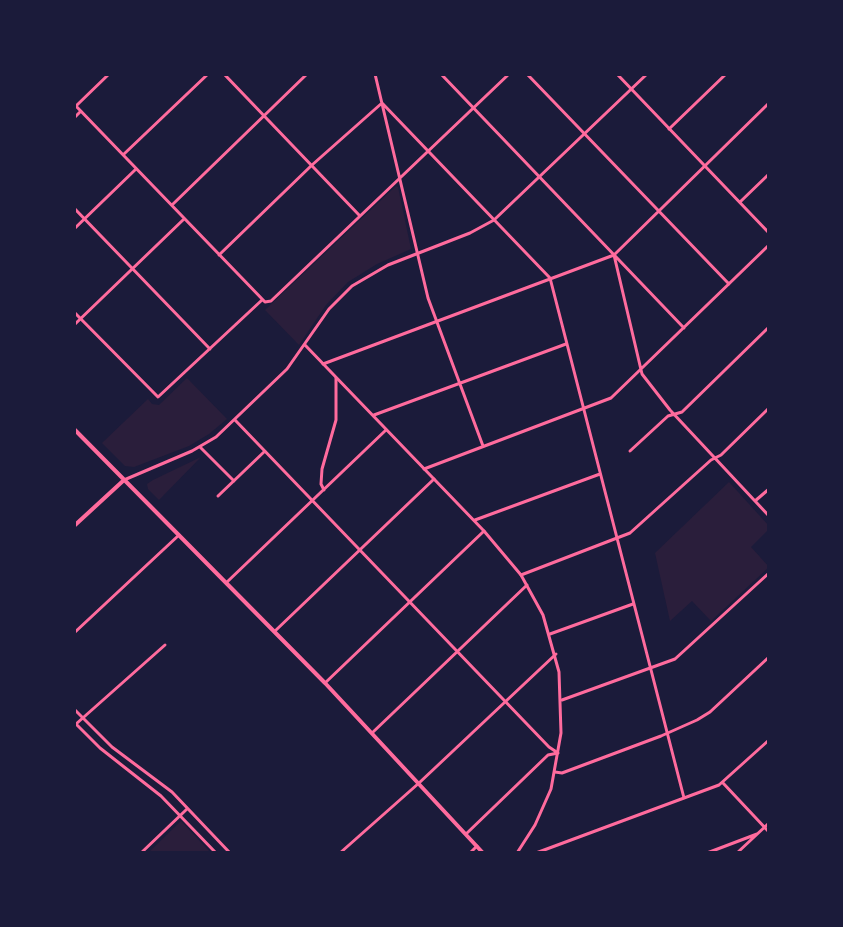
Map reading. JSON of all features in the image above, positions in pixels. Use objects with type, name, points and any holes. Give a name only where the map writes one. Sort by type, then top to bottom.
[{"type":"main road","points":[[74,429],[325,683],[483,853]]},
{"type":"main road","points":[[74,526],[124,480]]},
{"type":"street","points":[[109,74],[75,105],[264,301]]},
{"type":"street","points":[[123,155],[208,74]]},
{"type":"street","points":[[224,74],[360,216]]},
{"type":"street","points":[[171,205],[307,74]]},
{"type":"street","points":[[375,74],[428,298],[483,446]]},
{"type":"street","points":[[441,74],[684,328]]},
{"type":"street","points":[[74,312],[158,397],[264,301],[271,301],[509,74]]},
{"type":"street","points":[[527,74],[729,284]]},
{"type":"street","points":[[617,74],[769,233]]},
{"type":"street","points":[[124,480],[200,447],[235,420],[287,369],[329,309],[352,286],[378,269],[470,233],[494,220],[647,74]]},
{"type":"street","points":[[669,129],[726,74]]},
{"type":"street","points":[[382,103],[550,278],[684,798]]},
{"type":"street","points":[[219,255],[382,103]]},
{"type":"street","points":[[323,364],[614,255],[769,103]]},
{"type":"street","points":[[74,118],[81,111]]},
{"type":"street","points":[[74,229],[136,169]]},
{"type":"street","points":[[740,202],[769,174]]},
{"type":"street","points":[[74,208],[210,349]]},
{"type":"street","points":[[74,325],[184,219]]},
{"type":"street","points":[[424,469],[611,398],[769,245]]},
{"type":"street","points":[[614,255],[642,374],[769,516]]},
{"type":"street","points":[[630,451],[668,416],[682,412],[769,327]]},
{"type":"street","points":[[374,415],[566,344]]},
{"type":"street","points":[[305,345],[475,520],[521,575],[550,634],[562,700],[558,753],[555,772],[535,825],[517,853]]},
{"type":"street","points":[[324,490],[321,484],[322,469],[336,420],[336,378]]},
{"type":"street","points":[[521,575],[630,533],[721,455],[769,408]]},
{"type":"street","points":[[235,420],[558,753]]},
{"type":"street","points":[[226,583],[386,430]]},
{"type":"street","points":[[200,447],[234,481]]},
{"type":"street","points":[[218,496],[265,451]]},
{"type":"street","points":[[475,520],[600,474]]},
{"type":"street","points":[[275,632],[434,479]]},
{"type":"street","points":[[755,501],[769,489]]},
{"type":"street","points":[[325,683],[484,531]]},
{"type":"street","points":[[74,633],[179,535]]},
{"type":"street","points":[[562,700],[650,670],[688,650],[769,573]]},
{"type":"street","points":[[372,733],[527,585]]},
{"type":"street","points":[[550,634],[633,604]]},
{"type":"street","points":[[165,645],[84,719],[75,723],[100,748],[150,787],[216,853]]},
{"type":"street","points":[[340,853],[556,654]]},
{"type":"street","points":[[555,772],[562,773],[667,733],[710,712],[769,657]]},
{"type":"street","points":[[74,709],[112,747],[159,781],[230,853]]},
{"type":"street","points":[[536,853],[723,783],[769,740]]},
{"type":"street","points":[[466,834],[548,755],[558,753]]},
{"type":"street","points":[[723,783],[769,832]]},
{"type":"street","points":[[141,853],[187,809]]},
{"type":"street","points":[[737,853],[769,823]]},
{"type":"street","points":[[707,853],[757,834]]},
{"type":"street","points":[[470,853],[477,846]]},
{"type":"shaded area","points":[[396,186],[411,249],[377,264],[348,282],[326,305],[299,345],[265,310]]},
{"type":"shaded area","points":[[187,378],[227,419],[189,446],[134,467],[125,466],[102,443],[148,399],[152,404],[159,405]]},
{"type":"shaded area","points":[[201,457],[159,500],[148,489],[147,484],[153,480]]},
{"type":"shaded area","points":[[729,482],[769,526],[751,547],[769,567],[711,621],[692,601],[670,621],[655,553]]},
{"type":"shaded area","points":[[181,821],[211,853],[148,853]]}]
